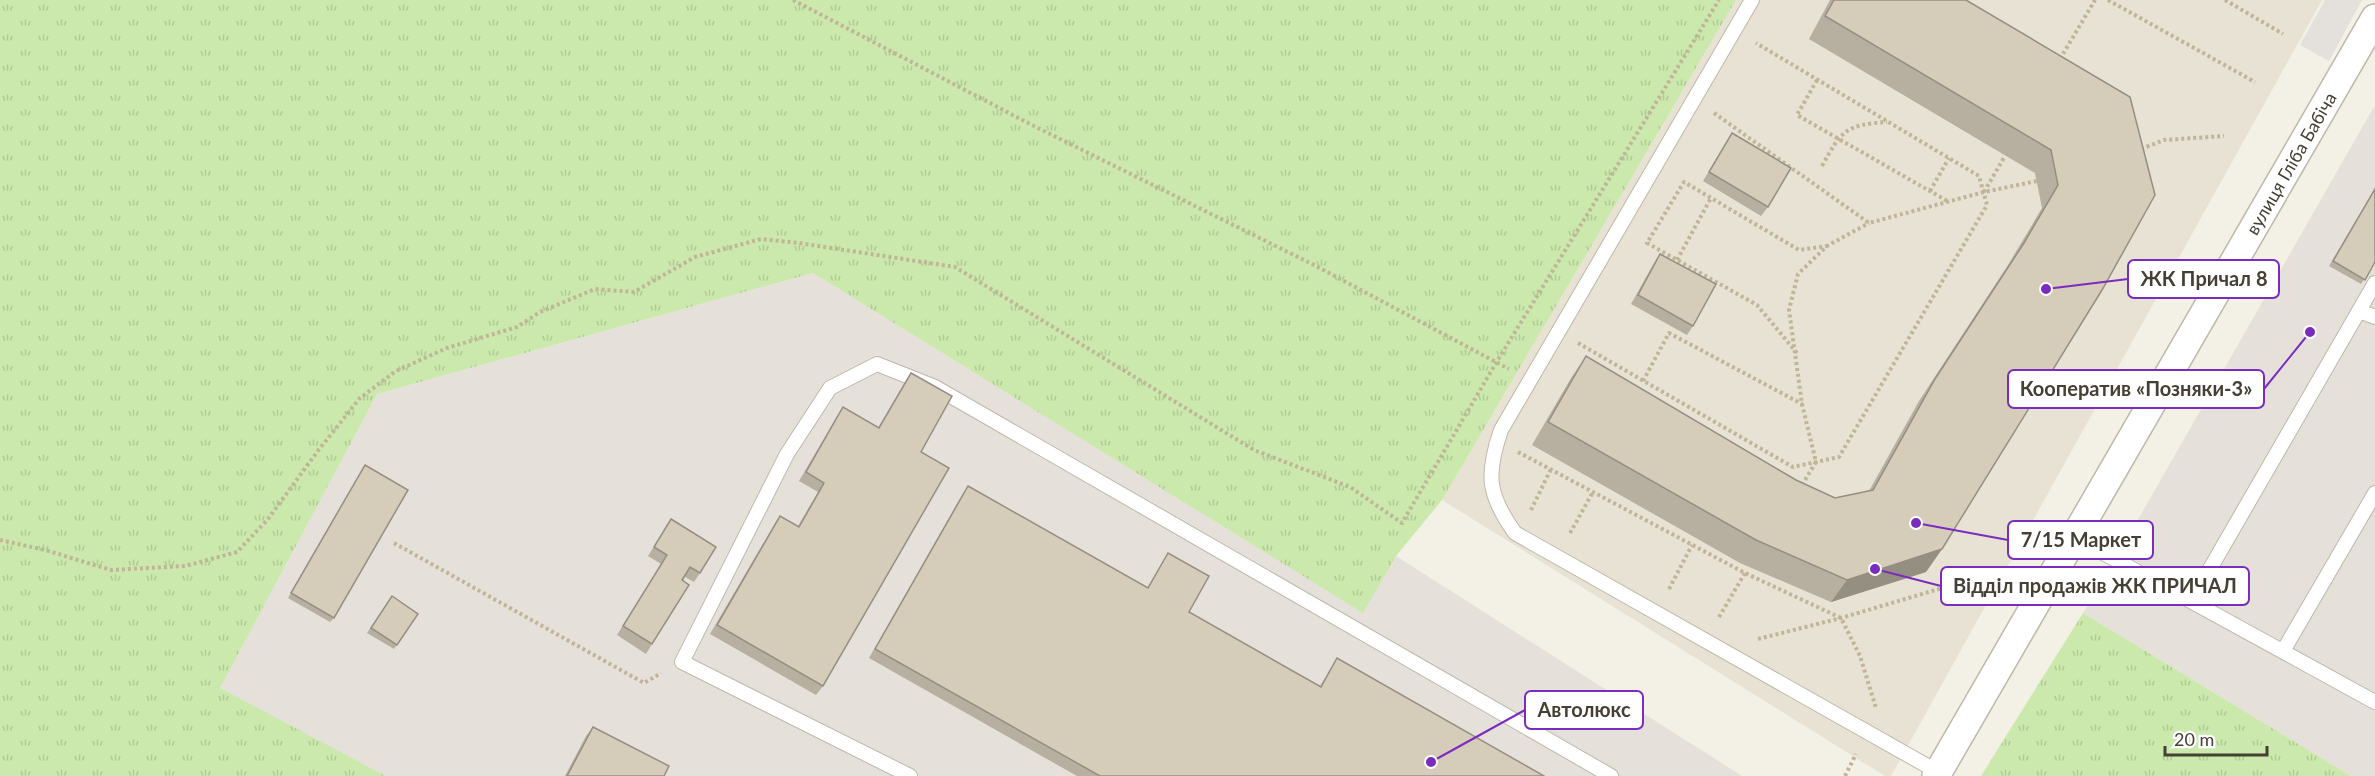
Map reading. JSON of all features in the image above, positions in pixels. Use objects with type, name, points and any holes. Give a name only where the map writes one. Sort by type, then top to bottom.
[{"type":"street","name":"вулиця Гліба Бабіча","points":[[1937,774],[2375,18]]},
{"type":"lane","points":[[1752,0],[1501,430],[1491,460],[1492,484],[1500,512],[1515,533],[1937,774]]},
{"type":"lane","points":[[2192,600],[2375,283]]},
{"type":"lane","points":[[2359,311],[2375,317]]},
{"type":"lane","points":[[910,776],[682,662],[787,454],[830,388],[877,364],[935,387],[1611,776]]},
{"type":"lane","points":[[2283,651],[2375,493]]},
{"type":"lane","points":[[2074,537],[2375,702]]},
{"type":"path","points":[[793,0],[1032,125],[1314,265],[1529,380]]},
{"type":"path","points":[[0,540],[45,550],[111,570],[185,566],[237,552],[268,519],[317,452],[360,399],[396,371],[447,348],[517,327],[540,312],[595,290],[634,292],[695,257],[761,239],[955,267],[1254,450],[1350,487],[1402,523],[1496,363],[1719,0]]},
{"type":"path","points":[[2060,61],[2095,0]]},
{"type":"path","points":[[2108,0],[2255,82]]},
{"type":"path","points":[[2224,0],[2283,34]]},
{"type":"path","points":[[1577,342],[1793,467],[1839,457],[1987,205],[1979,176],[1756,43]]},
{"type":"path","points":[[1817,80],[1797,115],[1949,202]]},
{"type":"path","points":[[1694,99],[1869,223]]},
{"type":"path","points":[[1822,166],[1838,138],[1845,131],[1863,123],[1888,122]]},
{"type":"path","points":[[2133,152],[2164,140],[2224,136]]},
{"type":"path","points":[[1984,192],[2005,156]]},
{"type":"path","points":[[1930,191],[1949,158]]},
{"type":"path","points":[[1800,489],[1816,462],[1802,404],[1797,353],[1789,310],[1798,274],[1827,246],[1869,223],[1984,192],[2037,181]]},
{"type":"path","points":[[1797,353],[1757,305],[1647,243],[1684,182],[1799,250],[1827,246]]},
{"type":"path","points":[[1677,260],[1711,198]]},
{"type":"path","points":[[1643,381],[1669,333],[1802,404]]},
{"type":"path","points":[[1512,450],[1745,573],[1841,618],[1860,656],[1878,714]]},
{"type":"path","points":[[1531,510],[1551,469]]},
{"type":"path","points":[[1570,533],[1593,492]]},
{"type":"path","points":[[394,543],[644,683],[682,662]]},
{"type":"path","points":[[1669,589],[1692,545]]},
{"type":"path","points":[[1719,617],[1745,573]]},
{"type":"path","points":[[1758,639],[1841,618],[1949,586]]},
{"type":"path","points":[[1845,776],[1856,754]]},
{"type":"shaded area","points":[[1736,0],[2322,0],[1891,776],[1885,776],[1442,500]]},
{"type":"shaded area","points":[[2325,0],[2362,0],[2329,61],[2300,45]]},
{"type":"shaded area","points":[[2375,105],[2375,776],[2351,776],[2083,613]]},
{"type":"shaded area","points":[[813,273],[1362,612],[1396,556],[1742,776],[386,776],[219,689],[377,394]]},
{"type":"green space","points":[[0,0],[1736,0],[1442,500],[1396,556],[1363,613],[813,273],[377,394],[220,688],[386,776],[0,776]]},
{"type":"green space","points":[[2083,613],[2351,776],[1981,776]]},
{"type":"building","points":[[1834,0],[1966,0],[2130,97],[2155,195],[2102,290],[1942,549],[1847,580],[1756,540],[1548,422],[1586,356],[1796,480],[1835,498],[1873,490],[1935,379],[2024,243],[2058,185],[2051,150],[1825,16]]},
{"type":"building","points":[[1732,133],[1791,168],[1768,207],[1709,172]]},
{"type":"building","points":[[2375,189],[2375,262],[2365,280],[2333,261]]},
{"type":"building","points":[[1660,254],[1716,284],[1693,326],[1638,295]]},
{"type":"building","points":[[911,373],[952,396],[921,452],[949,468],[823,686],[717,625],[780,516],[799,527],[824,483],[806,472],[843,407],[879,428]]},
{"type":"building","points":[[365,465],[408,490],[334,618],[291,593]]},
{"type":"building","points":[[968,486],[1148,588],[1168,553],[1209,576],[1189,612],[1321,687],[1337,658],[1544,776],[1100,776],[875,649]]},
{"type":"building","points":[[671,519],[716,547],[700,573],[690,567],[682,580],[689,585],[652,644],[623,626],[667,555],[654,547]]},
{"type":"building","points":[[392,596],[418,614],[397,645],[371,628]]},
{"type":"building","points":[[593,727],[669,766],[664,776],[567,776]]},
{"type":"place","name":"ЖК Причал 8","points":[[2046,289]]},
{"type":"place","name":"Кооператив «Позняки-3»","points":[[2310,332]]},
{"type":"place","name":"7/15 Маркет","points":[[1916,523]]},
{"type":"place","name":"Відділ продажів ЖК ПРИЧАЛ","points":[[1875,569]]},
{"type":"place","name":"Автолюкс","points":[[1431,762]]}]
